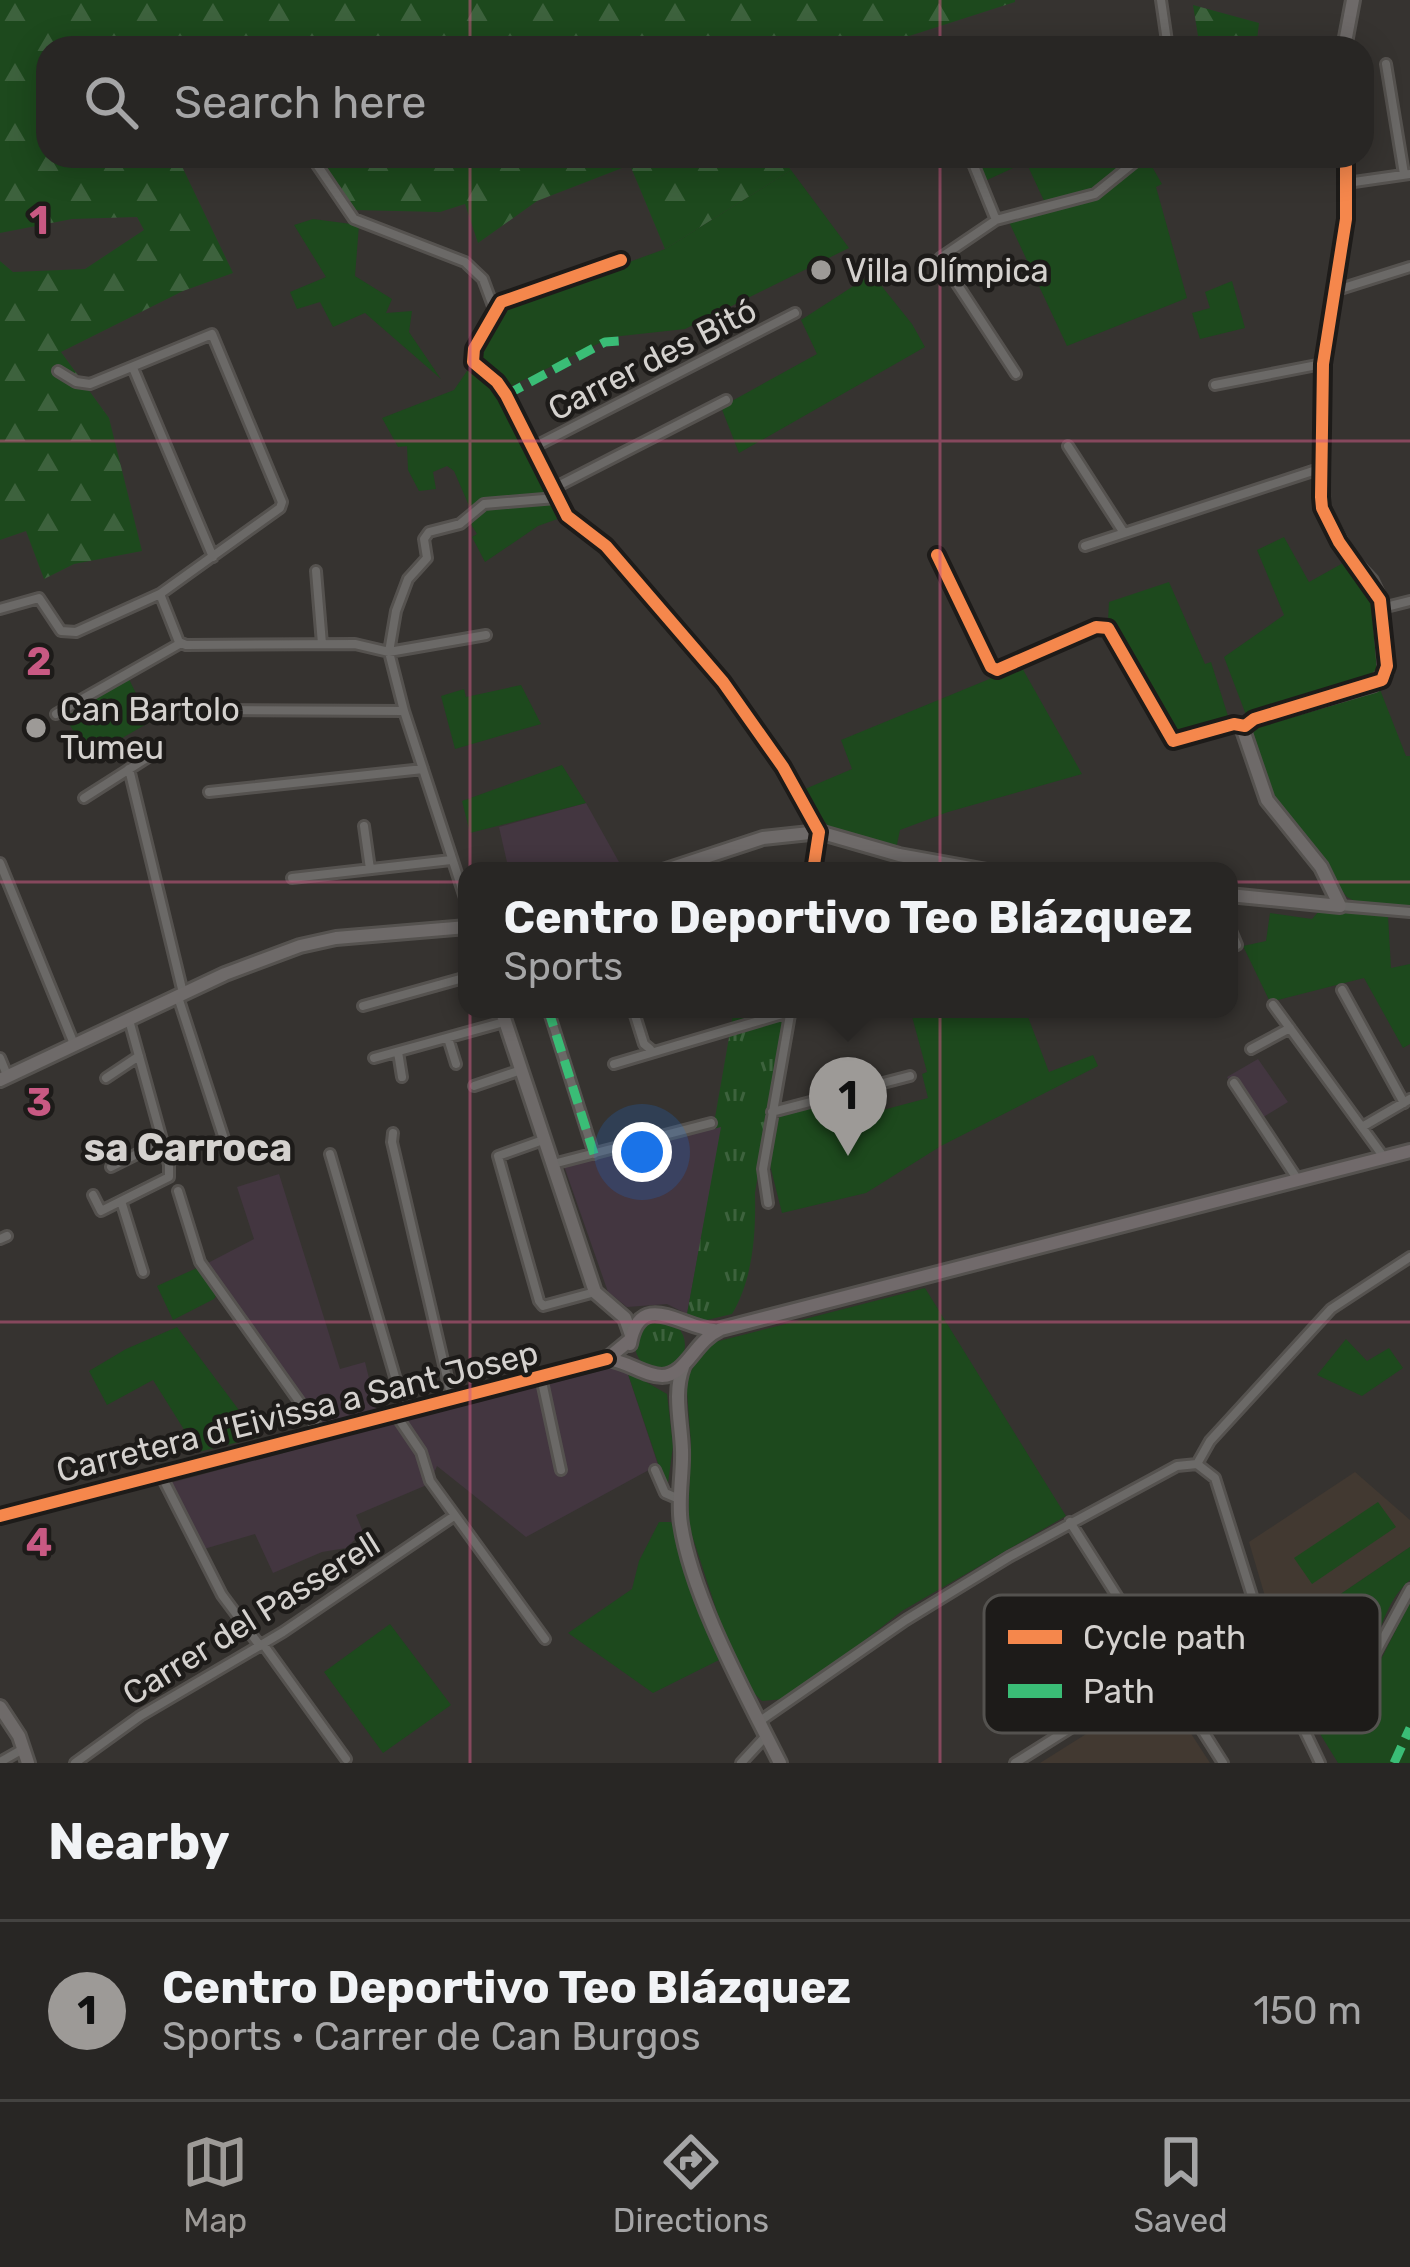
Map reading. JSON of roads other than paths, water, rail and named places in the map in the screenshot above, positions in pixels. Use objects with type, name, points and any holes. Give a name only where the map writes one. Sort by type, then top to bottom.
[{"type":"main road","points":[[721,1329],[700,1329],[665,1313],[649,1316],[630,1337],[631,1354],[638,1366],[654,1375],[672,1374],[704,1338],[721,1329],[1410,1151]]},
{"type":"main road","points":[[684,1323],[692,1352]]},
{"type":"main road","name":"Carretera d'Eivissa a Sant Josep","points":[[607,1359],[630,1337]]},
{"type":"main road","name":"Carretera d'Eivissa a Sant Josep","points":[[0,1516],[607,1359],[638,1366]]},
{"type":"street","points":[[1161,0],[1166,36]]},
{"type":"street","points":[[1346,36],[1353,0]]},
{"type":"street","points":[[1347,183],[1407,174],[1385,64]]},
{"type":"street","points":[[319,168],[354,219],[465,262],[483,279],[496,316]]},
{"type":"street","points":[[975,168],[996,220]]},
{"type":"street","points":[[1016,374],[940,258],[996,220],[1095,194],[1127,168]]},
{"type":"street","points":[[1340,906],[1321,867],[1267,800],[1244,736],[1245,726],[1254,719],[1382,680],[1387,666],[1382,608],[1371,581],[1348,556],[1322,508],[1323,364],[1336,290],[1346,168]]},
{"type":"street","points":[[621,260],[501,302],[474,349],[473,362],[497,382],[567,516],[606,546],[723,682],[783,767],[819,832],[814,862]]},
{"type":"street","points":[[1336,290],[1410,267]]},
{"type":"street","name":"Carrer des Bitó","points":[[532,448],[795,314]]},
{"type":"street","points":[[0,609],[39,598],[67,634],[160,594],[280,508],[282,495],[216,336],[207,333],[90,384],[76,382],[58,370]]},
{"type":"street","points":[[1215,385],[1323,364]]},
{"type":"street","points":[[133,368],[214,557]]},
{"type":"street","points":[[458,879],[389,652],[408,579],[427,558],[425,535],[460,524],[484,504],[555,494],[726,400]]},
{"type":"street","points":[[1068,446],[1124,533]]},
{"type":"street","points":[[1084,546],[1322,467]]},
{"type":"street","points":[[937,555],[991,667],[997,670],[1096,627],[1108,628],[1173,741],[1234,724],[1245,726]]},
{"type":"street","points":[[316,571],[322,644]]},
{"type":"street","points":[[160,594],[182,644]]},
{"type":"street","points":[[1382,608],[1410,601]]},
{"type":"street","points":[[56,714],[182,644],[355,644],[389,652],[486,635]]},
{"type":"street","points":[[220,710],[404,711]]},
{"type":"street","points":[[85,799],[153,754]]},
{"type":"street","points":[[129,769],[180,994],[225,1142]]},
{"type":"street","points":[[209,792],[423,770]]},
{"type":"street","points":[[364,826],[370,869]]},
{"type":"street","points":[[690,862],[763,838],[819,832],[934,862]]},
{"type":"street","points":[[292,878],[451,860]]},
{"type":"street","points":[[0,863],[75,1046]]},
{"type":"street","points":[[1238,896],[1410,912]]},
{"type":"street","points":[[0,1058],[4,1078],[180,994],[299,946],[337,938],[458,928]]},
{"type":"street","points":[[363,1006],[458,980]]},
{"type":"street","points":[[1342,991],[1407,1101],[1362,1127]]},
{"type":"street","points":[[1273,1005],[1384,1157]]},
{"type":"street","points":[[374,1058],[448,1038],[498,1018]]},
{"type":"street","points":[[504,1018],[595,1292],[619,1311],[630,1337]]},
{"type":"street","points":[[551,1018],[594,1154]]},
{"type":"street","points":[[636,1018],[644,1044],[652,1050]]},
{"type":"street","points":[[614,1064],[766,1018]]},
{"type":"street","points":[[768,1203],[763,1169],[792,1018]]},
{"type":"street","points":[[93,1195],[100,1211],[169,1177],[129,1020]]},
{"type":"street","points":[[1251,1049],[1290,1028]]},
{"type":"street","points":[[448,1038],[456,1064]]},
{"type":"street","points":[[398,1052],[402,1077]]},
{"type":"street","points":[[106,1078],[139,1056]]},
{"type":"street","points":[[474,1086],[521,1070]]},
{"type":"street","points":[[772,1112],[910,1076]]},
{"type":"street","points":[[1234,1083],[1298,1180]]},
{"type":"street","points":[[551,1164],[712,1123]]},
{"type":"street","points":[[393,1133],[452,1399]]},
{"type":"street","points":[[543,1140],[498,1156],[539,1301],[543,1306],[595,1292]]},
{"type":"street","points":[[111,1167],[163,1142]]},
{"type":"street","points":[[330,1154],[400,1413],[422,1452],[430,1481],[545,1639]]},
{"type":"street","points":[[178,1191],[200,1262],[322,1433]]},
{"type":"street","points":[[122,1201],[143,1272]]},
{"type":"street","points":[[1197,1464],[1210,1441],[1330,1309],[1410,1257]]},
{"type":"street","points":[[619,1311],[649,1316]]},
{"type":"street","points":[[683,1367],[678,1382],[679,1499],[686,1545],[780,1763]]},
{"type":"street","points":[[654,1375],[679,1402]]},
{"type":"street","points":[[541,1376],[560,1470]]},
{"type":"street","points":[[760,1721],[905,1620],[1070,1522],[1177,1466],[1197,1464],[1215,1478],[1251,1595]]},
{"type":"street","points":[[655,1470],[665,1492],[679,1499]]},
{"type":"street","points":[[161,1475],[222,1595],[346,1759]]},
{"type":"street","name":"Carrer del Passerell","points":[[75,1763],[140,1716],[261,1645],[454,1516]]},
{"type":"street","points":[[1070,1522],[1116,1595]]},
{"type":"street","points":[[1380,1642],[1410,1589]]},
{"type":"street","points":[[0,1762],[26,1756],[2,1713]]},
{"type":"street","points":[[1015,1763],[1063,1733]]},
{"type":"street","points":[[1204,1733],[1223,1763]]},
{"type":"street","points":[[1304,1733],[1320,1763]]},
{"type":"street","points":[[741,1763],[766,1736]]},
{"type":"place","name":"Villa Olímpica","points":[[821,270]]},
{"type":"place","name":"Can Bartolo Tumeu","points":[[36,728]]},
{"type":"place","name":"Centro Deportivo Teo Blázquez","points":[[848,1156]]},
{"type":"district","name":"sa Carroca","points":[[188,1147]]}]
